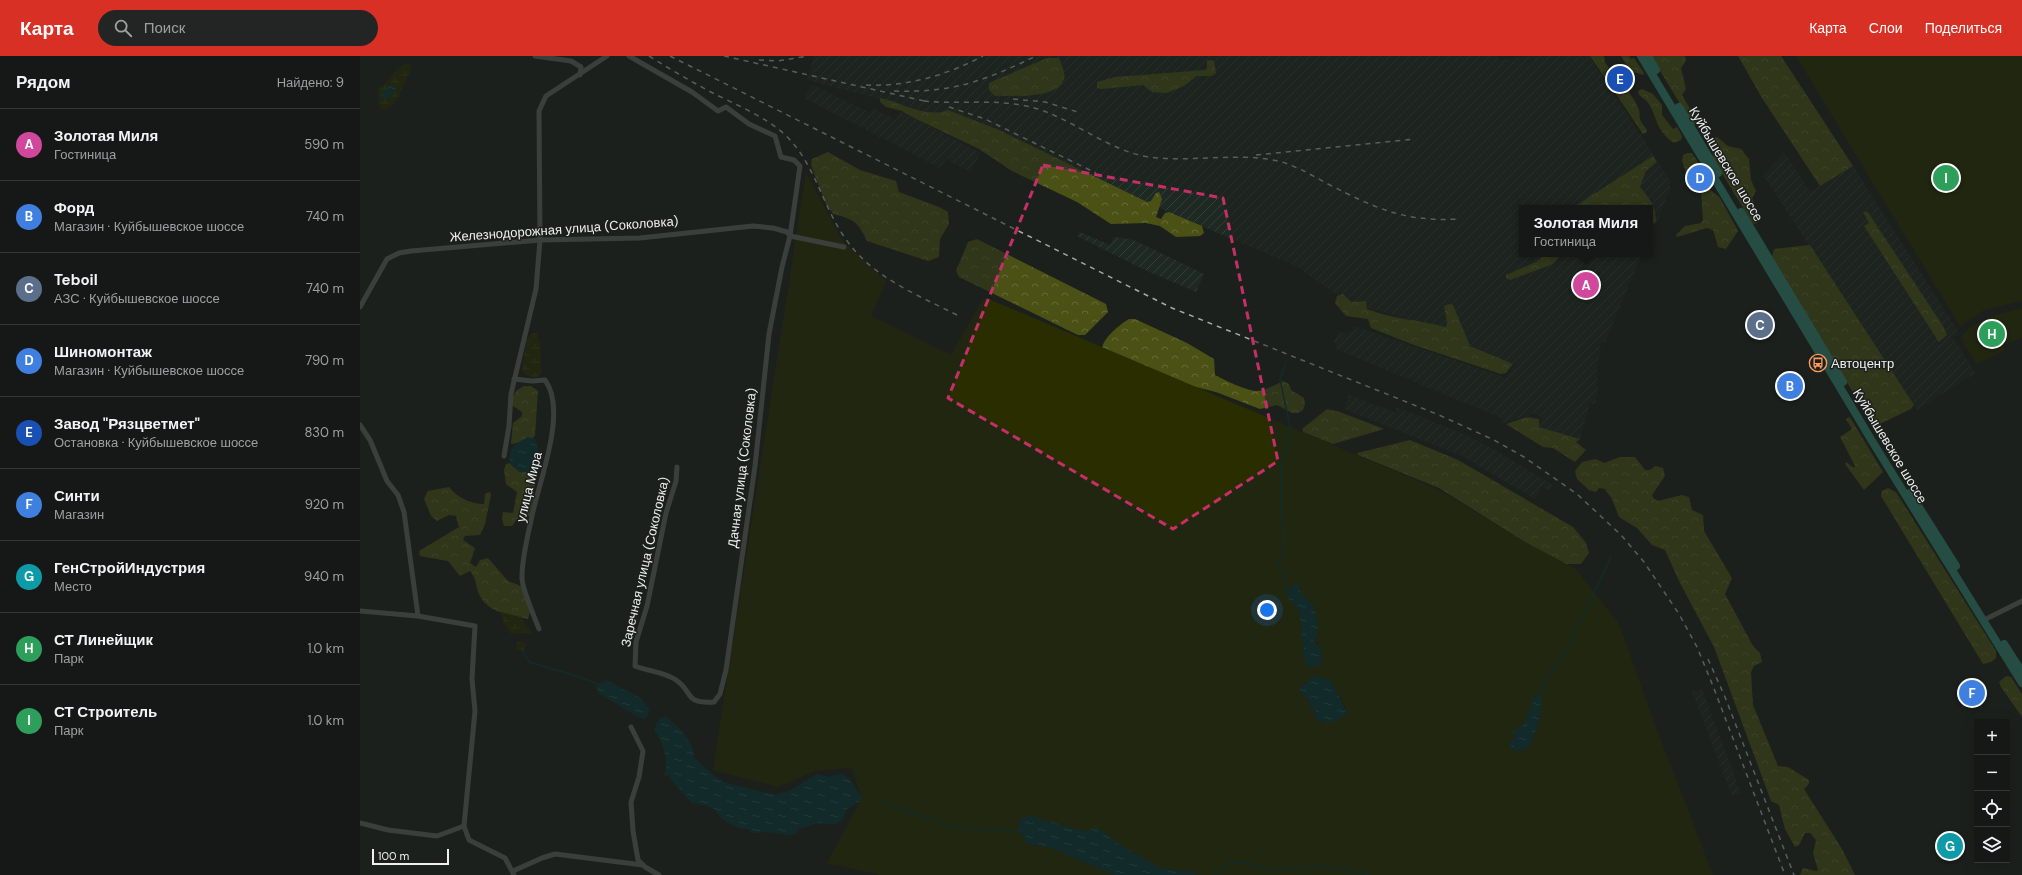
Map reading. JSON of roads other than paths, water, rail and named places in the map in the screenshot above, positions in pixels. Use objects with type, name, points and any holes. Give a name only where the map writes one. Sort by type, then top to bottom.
[{"type":"main road","name":"Куйбышевское шоссе","points":[[1641,56],[1872,441],[2022,683]]},
{"type":"main road","name":"Куйбышевское шоссе","points":[[1648,56],[1877,438],[2022,672]]},
{"type":"street","points":[[535,56],[570,61],[581,67],[580,75]]},
{"type":"street","points":[[504,456],[509,426],[511,394],[536,289],[540,240],[539,112],[546,96],[608,56]]},
{"type":"street","name":"Дачная улица (Соколовка)","points":[[629,56],[692,92],[718,111],[726,107],[749,124],[775,136],[781,157],[794,160],[800,166],[790,236],[782,267],[769,334],[755,466],[726,670],[720,694],[714,702]]},
{"type":"street","name":"Железнодорожная улица (Соколовка)","points":[[360,307],[383,263],[392,256],[411,251],[540,240],[640,238],[753,226],[773,228],[787,232],[790,236],[844,247]]},
{"type":"street","name":"улица Мира","points":[[514,379],[532,381],[545,380],[550,386],[553,396],[554,423],[548,454],[532,516],[521,578],[539,629]]},
{"type":"street","points":[[360,425],[370,440],[387,481],[398,495],[404,512],[418,616]]},
{"type":"street","name":"Заречная улица (Соколовка)","points":[[677,467],[676,481],[666,513],[646,606],[636,642],[634,666],[676,680],[692,699],[702,703],[714,702]]},
{"type":"street","points":[[1988,618],[2022,601]]},
{"type":"street","points":[[360,611],[418,616],[475,626],[472,679],[475,711],[464,826],[469,840],[491,849],[505,858],[514,873],[542,858],[555,854],[643,865]]},
{"type":"street","points":[[631,728],[643,751],[639,777],[631,802],[633,831],[638,860],[643,865],[660,875]]},
{"type":"street","points":[[360,823],[388,830],[437,836],[464,826]]},
{"type":"water","points":[[391,85],[394,85],[396,88],[392,97],[382,99],[381,94]]},
{"type":"water","points":[[527,437],[533,438],[537,443],[539,462],[530,470],[519,472],[510,463],[510,454],[516,444]]},
{"type":"water","points":[[1294,582],[1298,585],[1302,594],[1313,606],[1316,617],[1318,636],[1313,640],[1320,648],[1322,657],[1320,665],[1309,668],[1305,662],[1299,610],[1290,601],[1285,588],[1292,589]]},
{"type":"water","points":[[1320,676],[1332,682],[1347,713],[1332,722],[1324,722],[1315,719],[1316,711],[1310,708],[1310,702],[1300,692],[1300,687],[1305,684],[1309,678]]},
{"type":"water","points":[[606,680],[642,699],[649,710],[648,716],[644,719],[599,694],[596,687]]},
{"type":"water","points":[[1539,695],[1542,697],[1541,711],[1533,737],[1527,749],[1513,751],[1509,742],[1517,735],[1513,734],[1513,730],[1523,725],[1533,703],[1532,697],[1535,698]]},
{"type":"water","points":[[665,716],[684,734],[691,745],[694,758],[717,778],[726,783],[775,795],[790,791],[817,774],[828,777],[842,774],[850,780],[863,799],[846,810],[842,820],[836,824],[818,823],[798,829],[796,834],[788,835],[768,832],[750,833],[749,829],[738,828],[722,819],[714,809],[705,805],[692,803],[671,780],[669,775],[664,776],[666,770],[665,752],[654,730],[658,720]]},
{"type":"water","points":[[1028,815],[1079,830],[1086,831],[1096,828],[1105,832],[1114,841],[1160,868],[1184,872],[1190,870],[1197,875],[1114,875],[1051,848],[1027,844],[1019,831],[1019,820]]},
{"type":"waterway","points":[[1285,588],[1285,572],[1283,569],[1279,568],[1278,561],[1282,558],[1284,538],[1284,527],[1281,518],[1281,466],[1291,432],[1280,379],[1286,362]]},
{"type":"waterway","points":[[1538,697],[1543,683],[1566,651],[1611,557]]},
{"type":"waterway","points":[[524,653],[529,662],[601,685]]},
{"type":"waterway","points":[[880,802],[957,828],[1020,832]]},
{"type":"waterway","points":[[1214,875],[1231,863],[1253,864],[1273,870],[1316,866],[1345,869],[1369,875]]},
{"type":"railway","points":[[649,56],[707,90],[752,112],[783,133],[792,142],[807,164],[836,224],[854,250],[866,262],[895,283],[959,316]]},
{"type":"railway","points":[[670,56],[1172,308],[1439,415],[1494,440],[1524,457],[1577,494],[1621,535],[1644,562],[1679,614],[1697,647],[1713,686],[1785,875]]},
{"type":"railway","points":[[724,56],[929,102]]},
{"type":"railway","points":[[759,60],[778,61],[808,56]]},
{"type":"railway","points":[[866,85],[912,82],[955,69],[983,56]]},
{"type":"railway","points":[[894,91],[934,90],[968,84],[984,79],[1036,56]]},
{"type":"railway","points":[[1013,99],[1045,102],[1081,113]]},
{"type":"railway","points":[[924,101],[998,102],[1027,106],[1055,116],[1121,149],[1149,157],[1182,159],[1250,157],[1282,162],[1300,169],[1361,200],[1391,212],[1423,218],[1460,219]]},
{"type":"railway","points":[[949,107],[985,119],[1096,173]]},
{"type":"railway","points":[[1256,155],[1415,139]]},
{"type":"railway","points":[[1708,659],[1725,697],[1794,875]]},
{"type":"place","name":"Завод \"Рязцветмет\"","points":[[1620,79]]},
{"type":"place","name":"Шиномонтаж","points":[[1700,178]]},
{"type":"place","name":"СТ Строитель","points":[[1946,178]]},
{"type":"place","name":"Золотая Миля","points":[[1586,285]]},
{"type":"place","name":"Teboil","points":[[1760,325]]},
{"type":"place","name":"СТ Линейщик","points":[[1992,334]]},
{"type":"place","name":"Автоцентр","points":[[1818,363]]},
{"type":"place","name":"Форд","points":[[1790,386]]},
{"type":"place","name":"Синти","points":[[1972,693]]},
{"type":"place","name":"ГенСтройИндустрия","points":[[1950,846]]}]
